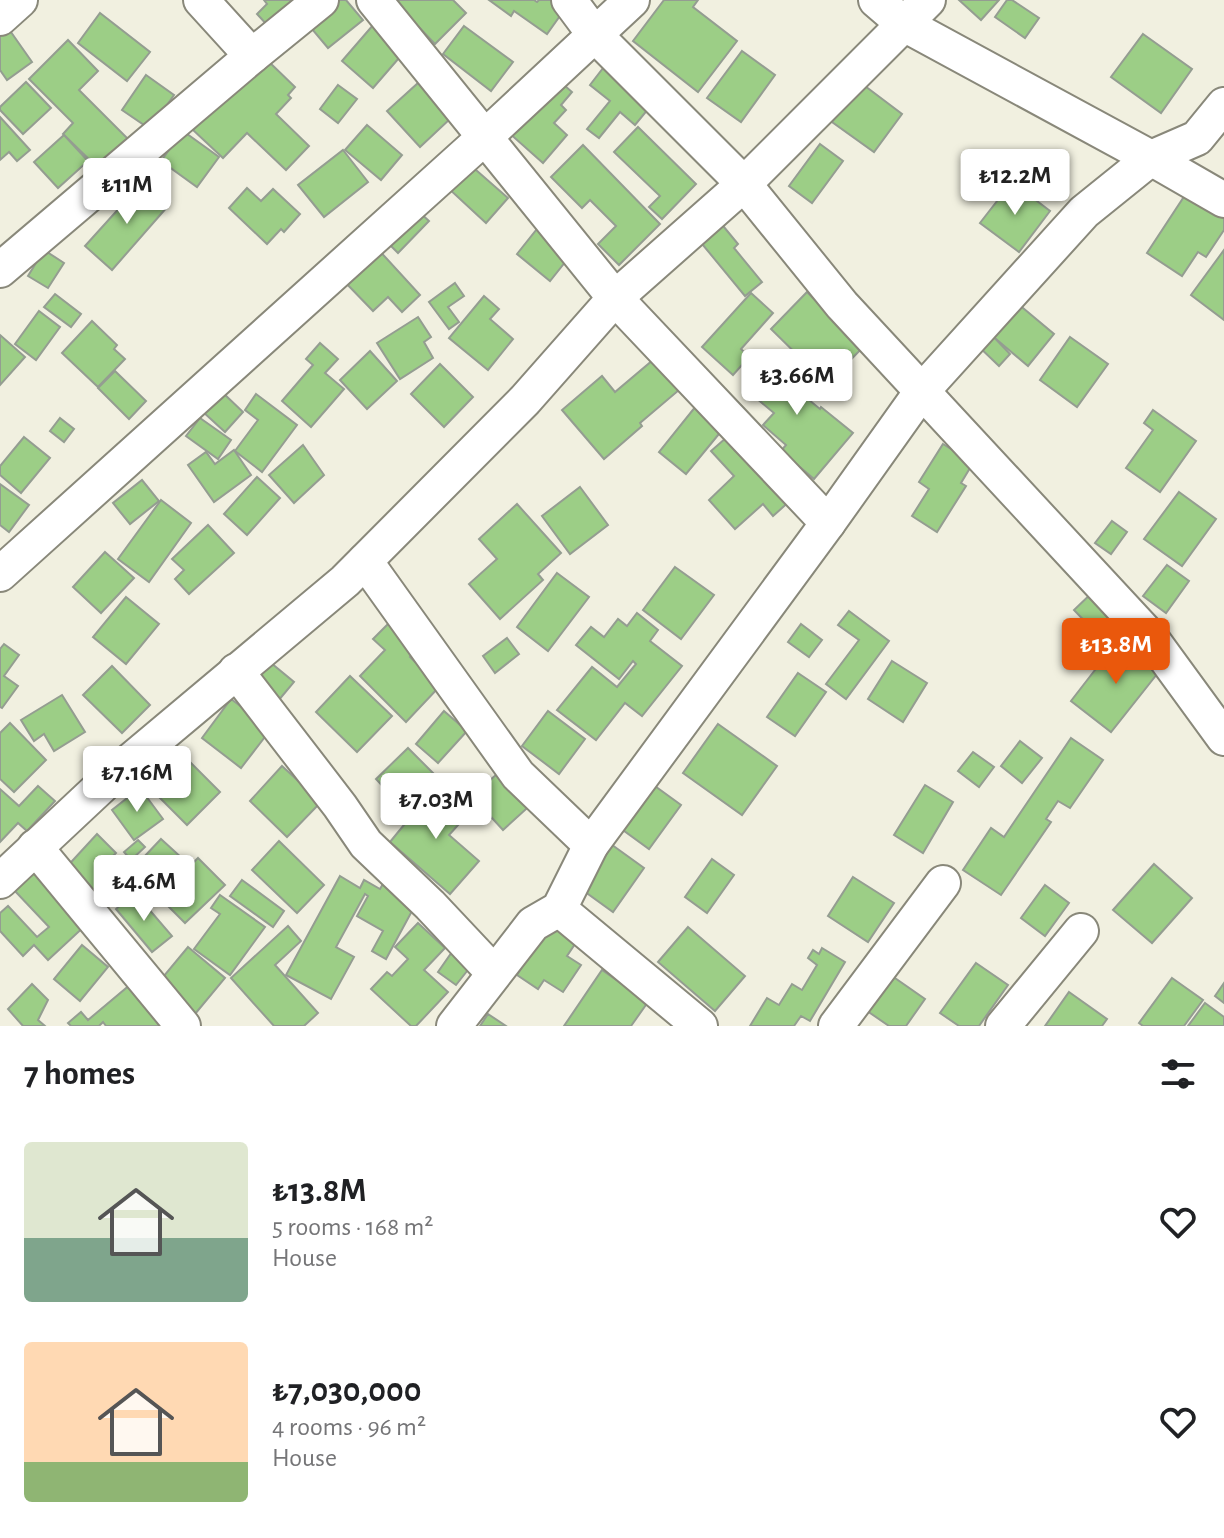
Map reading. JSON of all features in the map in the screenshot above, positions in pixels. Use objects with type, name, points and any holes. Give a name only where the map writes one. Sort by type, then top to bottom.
[{"type":"street","points":[[0,18],[20,0]]},
{"type":"street","points":[[201,0],[252,56]]},
{"type":"street","points":[[0,270],[321,0]]},
{"type":"street","points":[[374,0],[615,298],[828,523]]},
{"type":"street","points":[[569,0],[595,35],[744,184],[842,305],[1151,638],[1224,738]]},
{"type":"street","points":[[0,574],[485,137],[632,0]]},
{"type":"street","points":[[876,0],[904,24],[1224,200]]},
{"type":"street","points":[[0,881],[110,778],[345,581],[525,400],[615,298],[744,184],[928,0]]},
{"type":"street","points":[[454,1026],[533,924],[559,909],[591,845],[922,391],[1084,212],[1151,158],[1197,138],[1224,105]]},
{"type":"street","points":[[365,561],[518,775],[591,845]]},
{"type":"street","points":[[236,671],[366,844],[430,905],[494,973]]},
{"type":"street","points":[[35,847],[183,1026]]},
{"type":"street","points":[[836,1026],[943,883]]},
{"type":"street","points":[[559,909],[700,1026]]},
{"type":"street","points":[[1003,1026],[1081,931]]},
{"type":"building","points":[[264,0],[296,0],[269,27],[257,14],[267,4]]},
{"type":"building","points":[[333,0],[346,0],[363,20],[328,48],[306,22]]},
{"type":"building","points":[[393,0],[453,0],[466,13],[435,44]]},
{"type":"building","points":[[489,0],[558,0],[553,7],[562,13],[547,34],[514,11],[511,16]]},
{"type":"building","points":[[664,0],[698,0],[693,7],[737,41],[698,92],[633,41]]},
{"type":"building","points":[[959,0],[999,0],[981,20]]},
{"type":"building","points":[[1007,0],[1012,0],[1039,18],[1025,38],[995,17]]},
{"type":"building","points":[[100,13],[150,52],[127,81],[78,43]]},
{"type":"building","points":[[374,24],[405,51],[373,88],[342,61]]},
{"type":"building","points":[[6,25],[32,62],[7,80],[0,70],[0,29]]},
{"type":"building","points":[[464,26],[513,62],[491,91],[443,54]]},
{"type":"building","points":[[1143,34],[1192,69],[1161,113],[1111,77]]},
{"type":"building","points":[[68,40],[98,71],[79,90],[133,144],[116,161],[109,154],[97,167],[63,134],[73,123],[29,79]]},
{"type":"building","points":[[742,51],[775,75],[741,122],[707,98]]},
{"type":"building","points":[[265,58],[295,87],[288,95],[291,98],[276,114],[309,146],[286,170],[247,133],[223,158],[193,130]]},
{"type":"building","points":[[607,63],[654,102],[635,125],[620,112],[599,138],[587,129],[610,101],[590,85]]},
{"type":"building","points":[[146,75],[174,95],[150,129],[122,110]]},
{"type":"building","points":[[556,78],[572,92],[561,105],[566,110],[554,123],[567,135],[543,163],[508,132]]},
{"type":"building","points":[[26,82],[51,108],[23,134],[0,107]]},
{"type":"building","points":[[418,83],[451,118],[420,147],[387,111]]},
{"type":"building","points":[[861,83],[902,114],[874,152],[832,122]]},
{"type":"building","points":[[338,85],[357,99],[338,123],[320,109]]},
{"type":"building","points":[[0,117],[30,150],[17,161],[9,152],[0,160]]},
{"type":"building","points":[[367,125],[402,155],[381,180],[345,150]]},
{"type":"building","points":[[638,127],[696,184],[662,219],[649,207],[660,196],[614,152]]},
{"type":"building","points":[[183,131],[219,157],[197,187],[161,161]]},
{"type":"building","points":[[64,135],[88,161],[58,188],[34,162]]},
{"type":"building","points":[[820,144],[843,161],[812,203],[789,186]]},
{"type":"building","points":[[583,145],[660,224],[619,265],[598,244],[616,226],[590,200],[582,208],[551,177]]},
{"type":"building","points":[[343,150],[368,182],[324,217],[298,185]]},
{"type":"building","points":[[468,163],[508,198],[486,223],[447,187]]},
{"type":"building","points":[[1012,182],[1050,211],[1019,252],[980,223]]},
{"type":"building","points":[[142,183],[168,206],[112,270],[85,246]]},
{"type":"building","points":[[1193,183],[1224,204],[1224,230],[1206,257],[1198,252],[1182,276],[1147,253]]},
{"type":"building","points":[[247,188],[261,201],[273,189],[300,214],[284,232],[281,229],[267,244],[229,208]]},
{"type":"building","points":[[417,210],[429,221],[398,253],[386,241]]},
{"type":"building","points":[[719,221],[738,244],[734,248],[762,282],[745,296],[698,239]]},
{"type":"building","points":[[537,229],[570,256],[550,281],[517,254]]},
{"type":"building","points":[[376,247],[420,295],[402,312],[388,297],[373,311],[342,279]]},
{"type":"building","points":[[44,250],[64,263],[48,288],[28,276]]},
{"type":"building","points":[[1224,250],[1224,320],[1191,295]]},
{"type":"building","points":[[455,283],[464,296],[448,307],[459,322],[449,329],[429,302]]},
{"type":"building","points":[[807,292],[831,316],[871,339],[827,384],[771,329]]},
{"type":"building","points":[[751,293],[773,313],[741,349],[749,357],[733,375],[702,347]]},
{"type":"building","points":[[55,294],[81,314],[71,327],[44,307]]},
{"type":"building","points":[[484,296],[499,309],[490,319],[513,339],[488,370],[449,338]]},
{"type":"building","points":[[1017,303],[1054,334],[1028,366],[990,334]]},
{"type":"building","points":[[39,311],[60,327],[36,360],[15,344]]},
{"type":"building","points":[[418,317],[431,337],[424,342],[433,358],[400,379],[377,343]]},
{"type":"building","points":[[92,321],[117,345],[114,349],[125,359],[98,387],[62,353]]},
{"type":"building","points":[[987,330],[1010,354],[999,366],[975,343]]},
{"type":"building","points":[[0,335],[25,357],[0,385]]},
{"type":"building","points":[[1070,337],[1108,364],[1077,407],[1040,380]]},
{"type":"building","points":[[320,343],[338,359],[325,373],[344,389],[311,427],[282,401],[313,365],[306,359]]},
{"type":"building","points":[[370,351],[397,381],[367,409],[340,380]]},
{"type":"building","points":[[774,353],[811,384],[803,395],[853,433],[814,479],[781,451],[786,445],[763,425],[774,413],[744,388]]},
{"type":"building","points":[[653,360],[679,390],[604,459],[562,410],[602,376],[615,392]]},
{"type":"building","points":[[440,364],[473,397],[444,427],[411,394]]},
{"type":"building","points":[[115,371],[146,401],[129,419],[98,388]]},
{"type":"building","points":[[221,391],[243,412],[225,432],[202,411]]},
{"type":"building","points":[[256,394],[297,425],[262,472],[235,451],[258,420],[245,410]]},
{"type":"building","points":[[696,406],[723,429],[686,474],[659,452]]},
{"type":"building","points":[[1153,410],[1196,441],[1160,492],[1126,468],[1153,430],[1144,423]]},
{"type":"building","points":[[60,418],[74,429],[64,442],[50,431]]},
{"type":"building","points":[[200,418],[231,440],[218,459],[186,436]]},
{"type":"building","points":[[734,431],[791,500],[773,516],[763,504],[735,529],[709,500],[734,476],[711,451]]},
{"type":"building","points":[[24,437],[50,458],[21,493],[0,475],[0,466]]},
{"type":"building","points":[[943,444],[973,463],[961,483],[966,486],[937,532],[912,516],[929,489],[919,482]]},
{"type":"building","points":[[303,445],[324,475],[294,503],[269,475]]},
{"type":"building","points":[[234,450],[251,475],[214,502],[188,465],[206,452],[215,464]]},
{"type":"building","points":[[257,477],[280,498],[247,535],[224,514]]},
{"type":"building","points":[[142,480],[159,501],[130,524],[113,503]]},
{"type":"building","points":[[0,484],[29,505],[9,532],[0,525]]},
{"type":"building","points":[[580,487],[608,525],[570,554],[542,516]]},
{"type":"building","points":[[1179,492],[1216,519],[1182,566],[1144,539]]},
{"type":"building","points":[[161,500],[191,523],[149,582],[118,559]]},
{"type":"building","points":[[517,504],[561,553],[538,574],[543,580],[500,619],[469,584],[497,559],[479,539]]},
{"type":"building","points":[[1112,521],[1127,532],[1111,554],[1095,543]]},
{"type":"building","points":[[208,525],[234,553],[189,594],[175,579],[184,570],[172,559]]},
{"type":"building","points":[[105,552],[134,578],[101,613],[73,587]]},
{"type":"building","points":[[1167,565],[1189,581],[1166,613],[1143,596]]},
{"type":"building","points":[[675,567],[714,595],[681,639],[643,610]]},
{"type":"building","points":[[557,573],[589,597],[548,651],[517,627]]},
{"type":"building","points":[[1096,589],[1119,613],[1097,634],[1074,610]]},
{"type":"building","points":[[126,597],[159,624],[126,664],[93,637]]},
{"type":"building","points":[[849,611],[889,641],[846,699],[826,684],[859,640],[838,625]]},
{"type":"building","points":[[637,613],[658,630],[650,641],[682,666],[642,716],[625,703],[596,740],[557,710],[592,667],[617,687],[636,664],[633,661],[619,679],[576,645],[591,627],[604,637],[618,619],[627,626]]},
{"type":"building","points":[[393,619],[421,646],[410,657],[440,686],[406,722],[360,676],[385,650],[373,639]]},
{"type":"building","points":[[801,624],[822,640],[809,657],[788,642]]},
{"type":"building","points":[[507,638],[519,654],[495,673],[483,656]]},
{"type":"building","points":[[1116,643],[1142,663],[1150,653],[1165,664],[1111,732],[1071,701]]},
{"type":"building","points":[[4,644],[19,655],[4,676],[18,686],[2,708],[0,649]]},
{"type":"building","points":[[265,658],[294,682],[278,701],[250,677]]},
{"type":"building","points":[[892,661],[927,683],[903,722],[868,699]]},
{"type":"building","points":[[112,666],[150,705],[122,733],[83,695]]},
{"type":"building","points":[[798,673],[826,692],[795,736],[767,717]]},
{"type":"building","points":[[350,676],[392,716],[357,752],[316,712]]},
{"type":"building","points":[[62,695],[85,732],[54,751],[44,734],[34,741],[21,720]]},
{"type":"building","points":[[231,699],[271,729],[241,768],[202,738]]},
{"type":"building","points":[[444,711],[467,731],[438,763],[416,744]]},
{"type":"building","points":[[548,711],[585,739],[559,774],[522,746]]},
{"type":"building","points":[[10,723],[46,760],[14,792],[0,779],[0,733]]},
{"type":"building","points":[[718,724],[777,766],[742,815],[683,773]]},
{"type":"building","points":[[1071,738],[1103,760],[1070,808],[1058,801],[1046,819],[1051,822],[1001,895],[963,870],[991,828],[1004,837]]},
{"type":"building","points":[[1020,741],[1042,758],[1022,783],[1001,766]]},
{"type":"building","points":[[175,747],[220,792],[187,825],[142,780]]},
{"type":"building","points":[[408,748],[436,776],[403,808],[376,779]]},
{"type":"building","points":[[973,752],[994,767],[979,787],[958,771]]},
{"type":"building","points":[[282,766],[321,802],[287,837],[250,801]]},
{"type":"building","points":[[505,767],[536,800],[503,830],[472,796]]},
{"type":"building","points":[[648,781],[681,805],[649,849],[616,825]]},
{"type":"building","points":[[925,785],[953,802],[923,853],[894,835]]},
{"type":"building","points":[[38,786],[55,801],[27,831],[18,823],[0,842],[0,789],[19,806]]},
{"type":"building","points":[[436,786],[468,814],[449,835],[479,861],[450,894],[390,842]]},
{"type":"building","points":[[140,788],[163,819],[134,840],[112,810]]},
{"type":"building","points":[[97,834],[116,853],[111,858],[124,871],[95,902],[62,872]]},
{"type":"building","points":[[161,839],[183,859],[147,898],[124,878]]},
{"type":"building","points":[[138,840],[145,847],[131,860],[124,852]]},
{"type":"building","points":[[279,841],[324,885],[297,913],[252,870]]},
{"type":"building","points":[[608,842],[644,868],[613,912],[577,886]]},
{"type":"building","points":[[198,858],[225,885],[185,923],[159,897]]},
{"type":"building","points":[[712,859],[734,875],[707,913],[685,897]]},
{"type":"building","points":[[1154,864],[1192,898],[1152,943],[1113,910]]},
{"type":"building","points":[[37,868],[88,923],[48,960],[34,945],[23,956],[0,931],[0,913],[8,906],[37,937],[49,927],[14,890]]},
{"type":"building","points":[[340,876],[360,888],[364,880],[380,889],[384,882],[418,900],[386,959],[372,951],[383,931],[357,916],[368,896],[365,894],[336,947],[354,957],[331,999],[286,975]]},
{"type":"building","points":[[853,877],[894,903],[868,942],[828,916]]},
{"type":"building","points":[[242,880],[284,911],[273,927],[230,896]]},
{"type":"building","points":[[1045,885],[1069,903],[1045,936],[1021,918]]},
{"type":"building","points":[[135,893],[172,936],[152,952],[116,909]]},
{"type":"building","points":[[220,895],[265,927],[230,975],[194,949],[220,914],[211,908]]},
{"type":"building","points":[[418,923],[445,948],[424,970],[448,992],[416,1026],[411,1026],[371,989],[387,972],[392,976],[408,959],[395,947]]},
{"type":"building","points":[[550,923],[577,941],[567,956],[581,965],[563,992],[544,980],[538,989],[517,975]]},
{"type":"building","points":[[288,926],[301,941],[275,965],[318,1013],[304,1026],[274,1026],[231,978]]},
{"type":"building","points":[[688,927],[745,976],[715,1011],[658,962]]},
{"type":"building","points":[[82,945],[108,967],[80,1001],[54,979]]},
{"type":"building","points":[[188,947],[225,978],[195,1014],[158,983]]},
{"type":"building","points":[[822,948],[845,962],[810,1021],[801,1016],[794,1026],[750,1026],[767,998],[779,1005],[792,984],[802,990],[817,965],[808,958],[813,950],[819,954]]},
{"type":"building","points":[[452,952],[471,966],[456,985],[438,972]]},
{"type":"building","points":[[976,963],[1008,985],[979,1026],[959,1026],[940,1013]]},
{"type":"building","points":[[882,969],[925,999],[906,1026],[889,1026],[857,1004]]},
{"type":"building","points":[[602,970],[648,1002],[631,1026],[564,1026]]},
{"type":"building","points":[[1172,978],[1203,1000],[1184,1026],[1143,1026],[1139,1023]]},
{"type":"building","points":[[1224,983],[1224,1003],[1215,996]]},
{"type":"building","points":[[32,984],[48,1000],[38,1020],[45,1026],[23,1026],[8,1009]]},
{"type":"building","points":[[131,984],[166,1026],[106,1026],[103,1022],[99,1026],[71,1026],[68,1023],[81,1012],[88,1020]]},
{"type":"building","points":[[1069,992],[1107,1019],[1102,1026],[1045,1026]]},
{"type":"building","points":[[1205,1003],[1224,1017],[1224,1026],[1188,1026]]},
{"type":"building","points":[[488,1014],[506,1026],[480,1026]]}]
